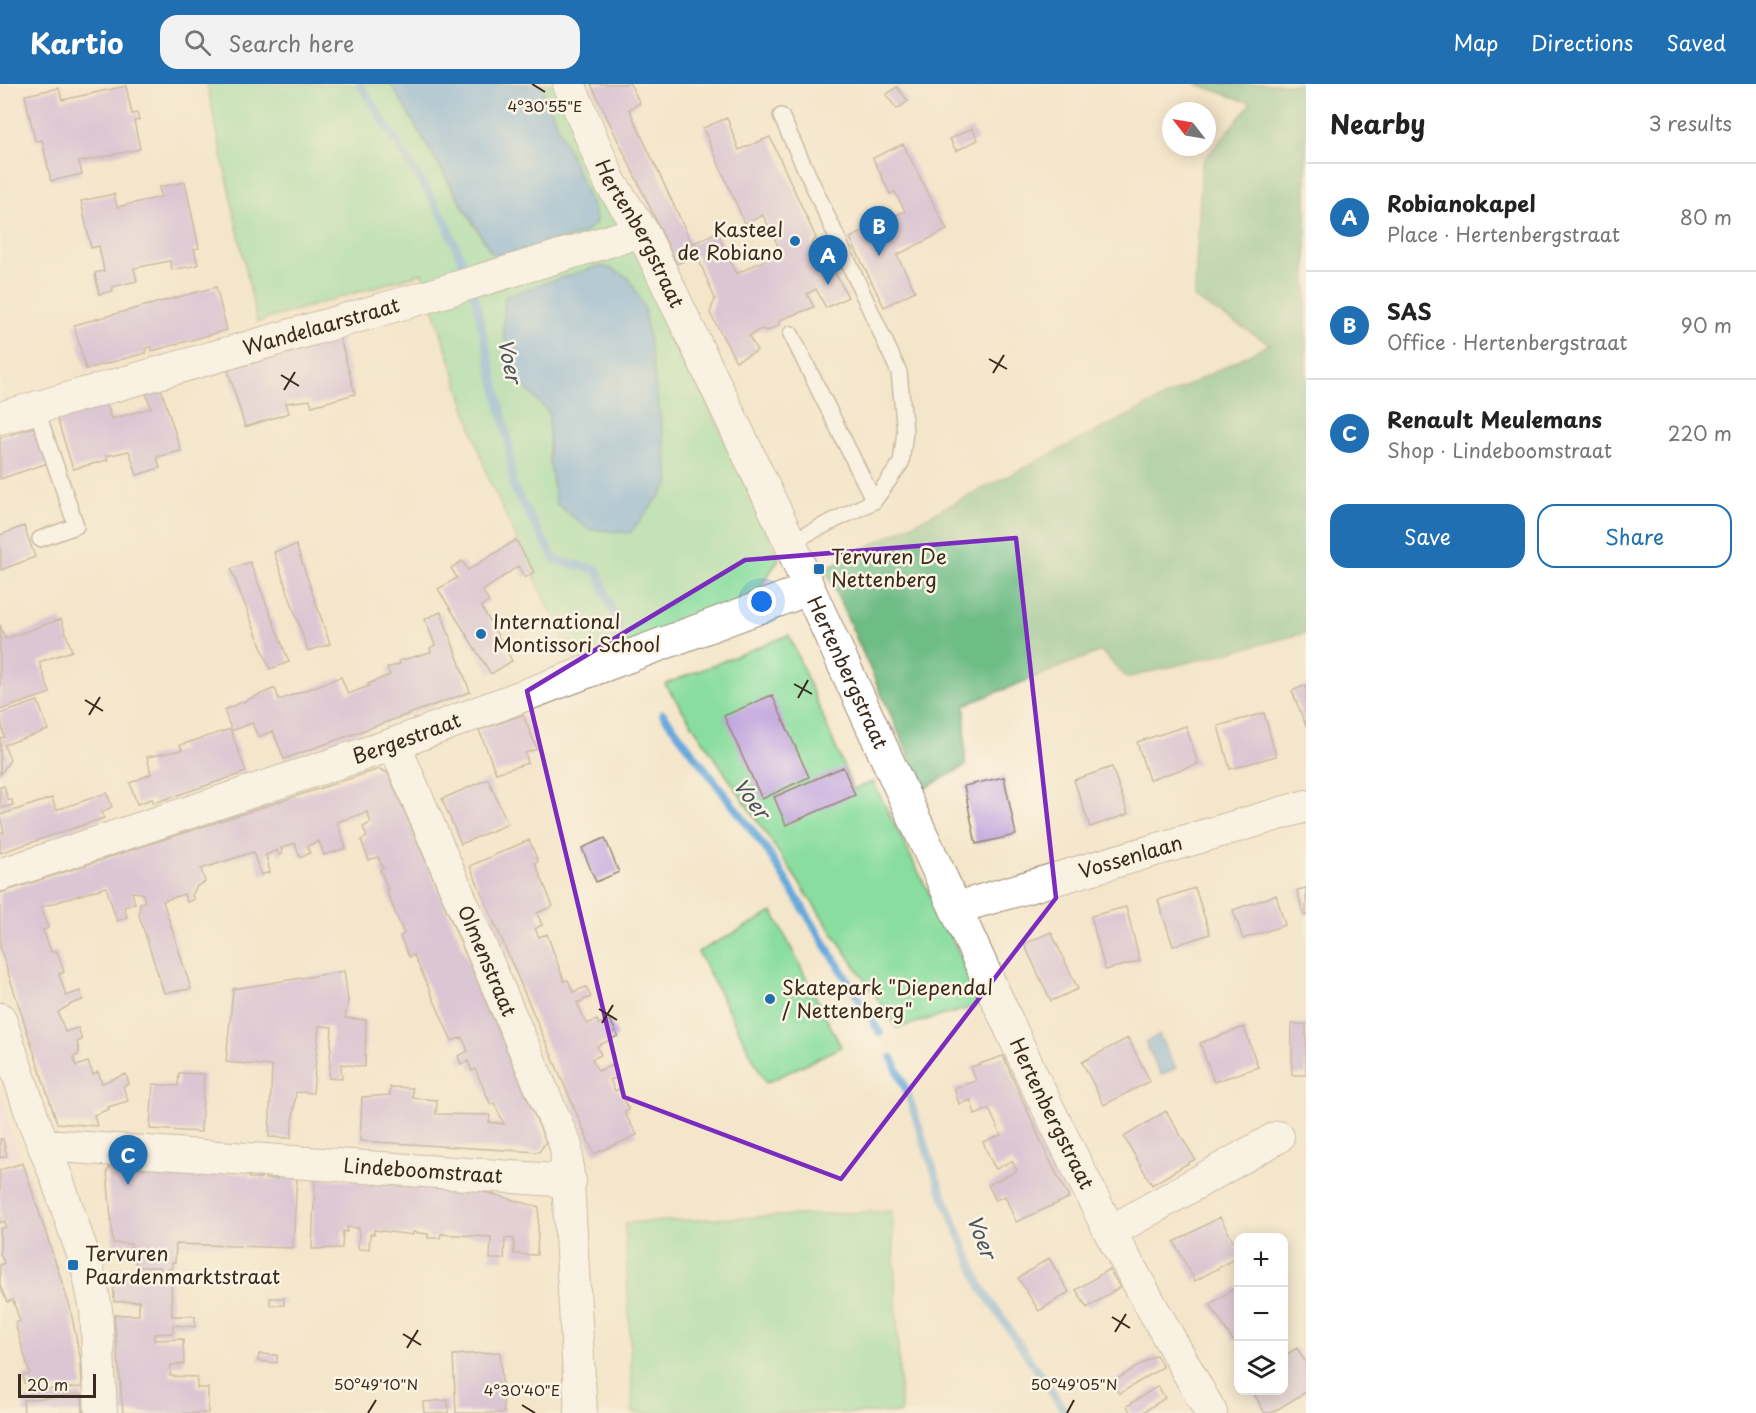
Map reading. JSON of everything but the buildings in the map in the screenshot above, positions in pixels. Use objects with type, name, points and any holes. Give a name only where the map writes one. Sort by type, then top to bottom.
[{"type":"street","name":"Hertenbergstraat","points":[[569,84],[610,182],[642,231],[790,542],[1036,1084],[1110,1232],[1211,1413]]},
{"type":"street","name":"Wandelaarstraat","points":[[0,418],[471,284],[642,231]]},
{"type":"street","name":"Bergestraat","points":[[0,875],[394,744],[810,589]]},
{"type":"street","name":"Olmenstraat","points":[[394,744],[567,1146],[570,1181]]},
{"type":"street","name":"Vossenlaan","points":[[956,908],[1306,806]]},
{"type":"street","points":[[0,1019],[87,1266],[96,1309],[101,1413]]},
{"type":"street","points":[[1110,1232],[1278,1137]]},
{"type":"street","name":"Lindeboomstraat","points":[[44,1145],[570,1181]]},
{"type":"street","points":[[570,1181],[581,1413]]},
{"type":"lane","points":[[781,116],[899,372],[905,432],[901,463],[874,501],[790,542]]},
{"type":"lane","points":[[791,334],[874,501]]},
{"type":"lane","points":[[36,408],[76,526],[40,539]]},
{"type":"highlighted area","points":[[1016,538],[1056,898],[841,1179],[624,1097],[527,691],[745,560]]},
{"type":"shaded area","points":[[0,1089],[18,1155],[0,1160]]},
{"type":"green space","points":[[207,84],[391,84],[470,219],[491,252],[499,256],[583,234],[595,223],[595,214],[540,84],[562,84],[779,559],[751,601],[575,662],[488,478],[422,273],[257,322]],"holes":[[[599,266],[610,268],[644,307],[670,482],[556,503],[549,458],[549,413],[503,333],[505,296]]]},
{"type":"green space","points":[[1195,84],[1306,84],[1306,633],[1127,678],[1101,651],[965,705],[965,766],[924,789],[825,568],[1270,344],[1194,298],[1202,163],[1208,156],[1216,156],[1216,146],[1251,103]]},
{"type":"green space","points":[[789,635],[853,789],[873,782],[985,1004],[897,1028],[665,684]]},
{"type":"green space","name":"Skatepark \"Diependal / Nettenberg\"","points":[[773,912],[841,1047],[766,1083],[698,952]]},
{"type":"green space","points":[[892,1211],[901,1413],[633,1413],[625,1223]]},
{"type":"water","points":[[391,84],[540,84],[595,214],[596,223],[583,234],[499,256],[491,252]]},
{"type":"water","points":[[599,266],[610,268],[628,277],[644,307],[670,483],[630,533],[588,529],[556,503],[549,457],[549,413],[520,382],[503,333],[505,296]]},
{"type":"water","points":[[1159,1035],[1176,1068],[1161,1075],[1145,1042]]},
{"type":"waterway","name":"Voer","points":[[360,84],[444,218],[469,278]]},
{"type":"waterway","name":"Voer","points":[[473,289],[509,444],[513,487],[555,560],[597,570],[619,628]]},
{"type":"waterway","name":"Voer","points":[[663,714],[767,850],[880,1033]]},
{"type":"waterway","name":"Voer","points":[[892,1058],[907,1092],[940,1188],[982,1289],[1066,1413]]},
{"type":"place","name":"Kasteel de Robiano","points":[[795,241]]},
{"type":"place","name":"SAS","points":[[879,256]]},
{"type":"place","name":"Robianokapel","points":[[828,285]]},
{"type":"place","name":"Tervuren De Nettenberg","points":[[819,569]]},
{"type":"place","name":"International Montissori School","points":[[481,634]]},
{"type":"place","name":"Skatepark \"Diependal / Nettenberg\"","points":[[770,999]]},
{"type":"place","name":"Renault Meulemans","points":[[128,1185]]},
{"type":"place","name":"Tervuren Paardenmarktstraat","points":[[73,1265]]}]
